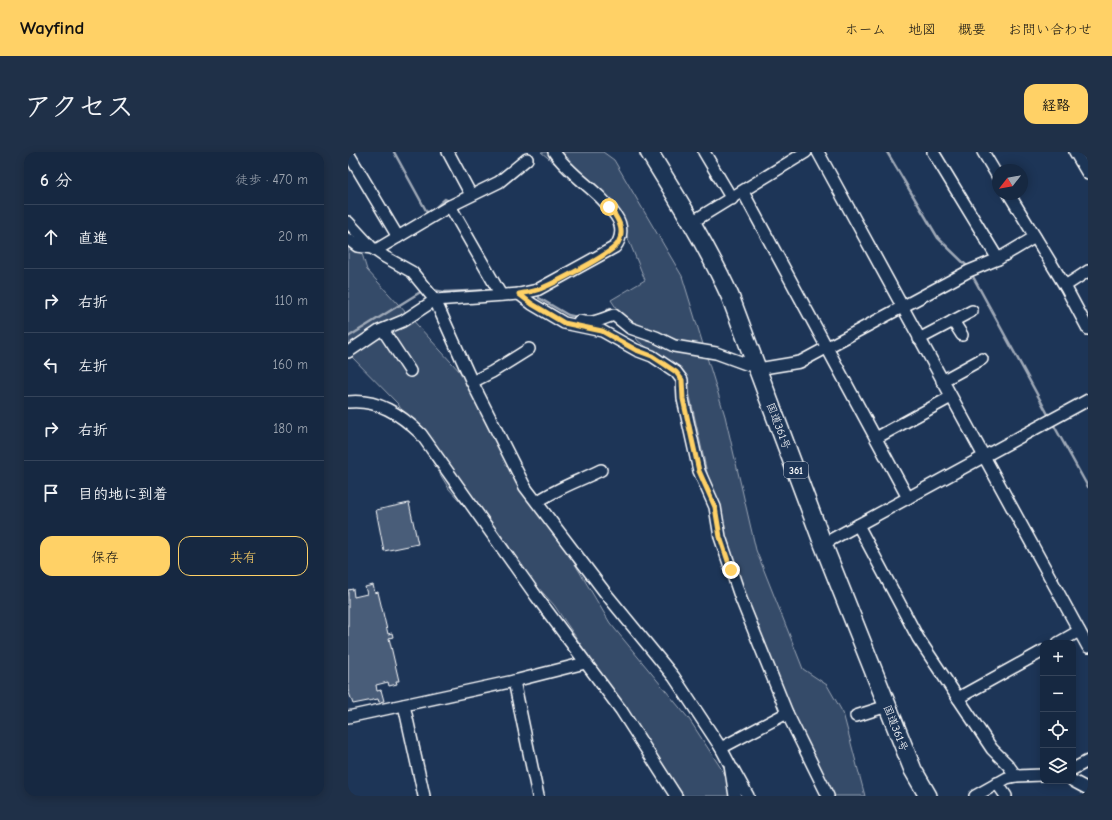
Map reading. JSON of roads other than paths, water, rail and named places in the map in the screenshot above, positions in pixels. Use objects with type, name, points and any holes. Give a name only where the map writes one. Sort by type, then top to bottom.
[{"type":"highway","name":"国道361号","points":[[649,152],[692,222],[715,264],[730,296],[887,706],[913,770],[928,796]]},
{"type":"street","points":[[448,152],[471,195]]},
{"type":"street","points":[[348,352],[383,330],[403,321],[435,300],[519,294],[536,290],[608,252],[619,242],[621,231],[617,217],[609,207],[567,168],[554,152]]},
{"type":"street","points":[[704,152],[732,199]]},
{"type":"street","points":[[692,222],[732,199],[806,152]]},
{"type":"street","points":[[818,152],[1088,647]]},
{"type":"street","points":[[933,152],[998,259]]},
{"type":"street","points":[[983,152],[992,167]]},
{"type":"street","points":[[1075,152],[1088,174]]},
{"type":"street","points":[[348,153],[398,237]]},
{"type":"street","points":[[348,239],[358,246],[374,249],[398,237],[450,206],[499,182],[527,159]]},
{"type":"street","points":[[743,192],[908,498]]},
{"type":"street","points":[[1012,200],[1065,286],[1088,329]]},
{"type":"street","points":[[450,206],[502,295]]},
{"type":"street","points":[[348,222],[374,249],[412,272],[435,300],[472,382],[508,456],[525,487],[607,595],[674,677],[721,748],[748,796]]},
{"type":"street","points":[[519,294],[565,317],[586,323],[600,322],[614,315],[630,328],[656,337],[674,346],[690,350],[700,349],[749,365],[756,366],[800,362],[902,305],[970,270],[998,259],[1035,237]]},
{"type":"street","points":[[1065,286],[1088,271]]},
{"type":"street","points":[[519,294],[532,304],[564,323],[602,331],[636,350],[652,356],[676,372],[682,380],[683,399],[699,471],[715,507],[720,537],[741,599],[787,713],[828,796]]},
{"type":"street","points":[[919,339],[972,311]]},
{"type":"street","points":[[953,321],[962,334]]},
{"type":"street","points":[[383,330],[410,371]]},
{"type":"street","points":[[472,382],[530,349]]},
{"type":"street","points":[[942,381],[982,359]]},
{"type":"street","points":[[876,438],[951,397]]},
{"type":"street","points":[[824,544],[1088,400]]},
{"type":"street","points":[[348,402],[358,401],[375,403],[407,420],[421,434],[585,663],[626,716],[676,796]]},
{"type":"street","points":[[537,502],[564,485],[581,480],[601,470]]},
{"type":"street","points":[[858,525],[918,638],[992,749],[1008,765],[1016,776]]},
{"type":"street","points":[[1063,640],[1079,631]]},
{"type":"street","points":[[958,698],[1040,653]]},
{"type":"street","points":[[348,717],[514,681],[585,663]]},
{"type":"street","points":[[514,681],[538,796]]},
{"type":"street","points":[[404,705],[424,796]]},
{"type":"street","points":[[856,716],[887,706]]},
{"type":"street","points":[[721,748],[787,713]]},
{"type":"street","points":[[1076,767],[1088,761]]},
{"type":"street","points":[[730,765],[735,796]]},
{"type":"street","points":[[975,796],[997,783],[1016,776],[1040,776]]},
{"type":"street","points":[[997,783],[1006,796]]},
{"type":"street","points":[[1076,783],[1088,789]]},
{"type":"waterway","points":[[394,152],[428,214]]},
{"type":"waterway","points":[[887,152],[938,238],[969,268]]},
{"type":"waterway","points":[[432,211],[445,199],[451,202]]},
{"type":"waterway","points":[[971,273],[1050,418]]},
{"type":"waterway","points":[[433,290],[444,292],[493,290]]},
{"type":"waterway","points":[[348,337],[422,291]]},
{"type":"waterway","points":[[539,298],[568,315],[577,317]]},
{"type":"waterway","points":[[604,314],[610,308],[613,311]]},
{"type":"waterway","points":[[628,320],[641,327]]},
{"type":"waterway","points":[[652,330],[680,342]]},
{"type":"waterway","points":[[1052,422],[1088,487]]}]
